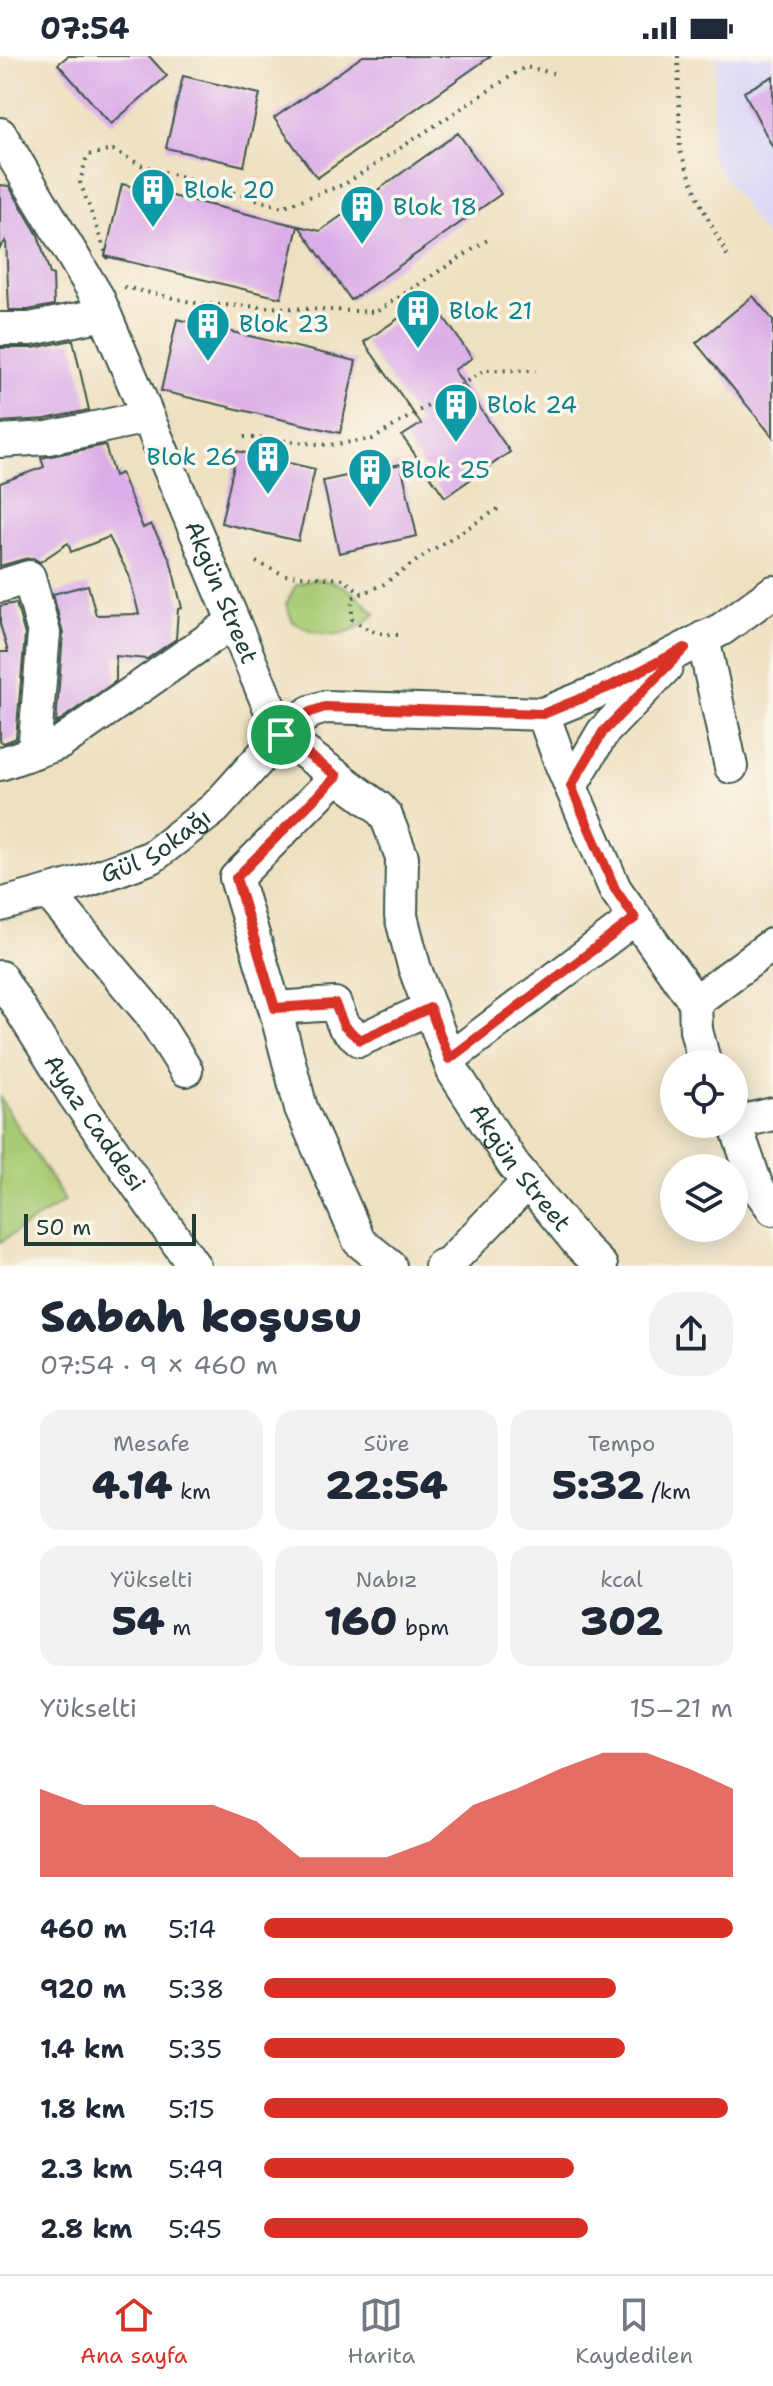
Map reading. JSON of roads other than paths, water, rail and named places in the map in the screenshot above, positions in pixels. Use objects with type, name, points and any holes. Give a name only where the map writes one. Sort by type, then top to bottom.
[{"type":"street","name":"Akgün Street","points":[[1,139],[98,298],[281,735],[386,816],[402,857],[401,916],[414,966],[453,1071],[513,1164],[601,1266]]},
{"type":"street","points":[[0,329],[30,329],[104,314]]},
{"type":"street","points":[[0,441],[48,438],[147,417]]},
{"type":"street","points":[[0,586],[29,577],[44,633],[34,752]]},
{"type":"street","points":[[701,1050],[696,1030],[695,1002],[615,889],[543,714],[609,687],[722,629],[773,592]]},
{"type":"street","points":[[0,764],[60,743],[233,622]]},
{"type":"street","points":[[694,643],[731,767]]},
{"type":"street","points":[[571,786],[603,732],[694,643]]},
{"type":"street","name":"Gül Sokağı","points":[[0,905],[84,882],[152,857],[215,808],[281,735],[310,712],[325,707],[543,714]]},
{"type":"street","points":[[337,776],[236,878],[301,1108],[359,1241],[390,1266]]},
{"type":"street","points":[[48,892],[150,1013],[186,1070]]},
{"type":"street","points":[[449,1059],[635,918]]},
{"type":"street","points":[[695,1002],[773,944]]},
{"type":"street","name":"Ayaz Caddesi","points":[[0,977],[74,1095],[194,1266]]},
{"type":"street","points":[[275,1008],[335,1004],[344,1026],[360,1040],[430,1008]]},
{"type":"street","points":[[748,1119],[773,1114]]},
{"type":"street","points":[[740,1138],[757,1187],[773,1209]]},
{"type":"street","points":[[447,1265],[528,1182]]},
{"type":"place","name":"Blok 20","points":[[153,229]]},
{"type":"place","name":"Blok 18","points":[[362,246]]},
{"type":"place","name":"Blok 21","points":[[418,350]]},
{"type":"place","name":"Blok 23","points":[[208,363]]},
{"type":"place","name":"Blok 24","points":[[456,444]]},
{"type":"place","name":"Blok 26","points":[[268,496]]},
{"type":"place","name":"Blok 25","points":[[370,509]]}]
